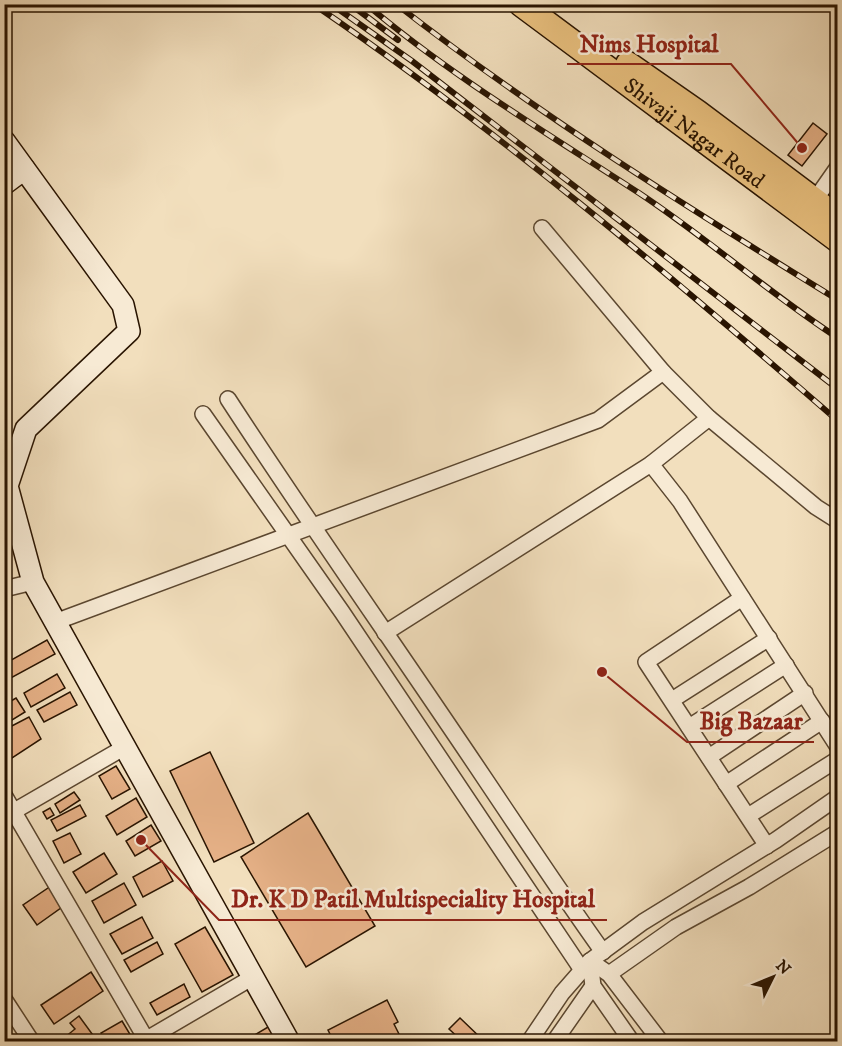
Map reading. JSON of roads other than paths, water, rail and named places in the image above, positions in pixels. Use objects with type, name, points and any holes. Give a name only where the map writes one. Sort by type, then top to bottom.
[{"type":"main road","name":"Shivaji Nagar Road","points":[[521,4],[809,207],[837,218]]},
{"type":"main road","name":"Shivaji Nagar Road","points":[[543,4],[697,112],[809,207],[837,240]]},
{"type":"main road","points":[[4,141],[123,305],[129,331],[26,429],[10,454],[7,486],[33,582],[289,1041]]},
{"type":"main road","points":[[4,184],[24,169]]},
{"type":"street","points":[[809,207],[837,167]]},
{"type":"street","points":[[542,228],[663,372],[709,418],[816,507],[837,521]]},
{"type":"street","points":[[55,622],[598,420],[663,372]]},
{"type":"street","points":[[228,399],[312,528],[548,876],[592,961],[593,986],[632,1041]]},
{"type":"street","points":[[203,414],[231,458],[289,536],[476,809],[592,961],[609,974],[661,1041]]},
{"type":"street","points":[[385,633],[651,464],[709,418]]},
{"type":"street","points":[[651,464],[680,501],[805,693],[837,747]]},
{"type":"street","points":[[4,589],[33,582]]},
{"type":"street","points":[[742,598],[646,662],[767,846]]},
{"type":"street","points":[[672,700],[769,638]]},
{"type":"street","points":[[689,727],[786,665]]},
{"type":"street","points":[[709,757],[805,693]]},
{"type":"street","points":[[726,784],[822,721]]},
{"type":"street","points":[[9,814],[125,747]]},
{"type":"street","points":[[748,816],[837,759]]},
{"type":"street","points":[[4,795],[9,814],[144,1040],[253,977]]},
{"type":"street","points":[[529,1041],[562,993],[592,961],[643,922],[767,846],[837,797]]},
{"type":"street","points":[[609,974],[676,927],[748,887],[837,832]]},
{"type":"street","points":[[554,1041],[593,986]]},
{"type":"street","points":[[4,999],[32,1041]]},
{"type":"railway","points":[[313,4],[449,102],[582,205],[838,421]]},
{"type":"railway","points":[[331,4],[412,61],[838,389]]},
{"type":"railway","points":[[350,4],[398,40]]},
{"type":"railway","points":[[366,4],[465,80],[664,210],[787,303],[838,338]]},
{"type":"railway","points":[[396,4],[503,83],[613,158],[838,300]]},
{"type":"place","name":"Nims Hospital","points":[[802,148]]},
{"type":"place","name":"Big Bazaar","points":[[602,672]]},
{"type":"place","name":"Dr. K D Patil Multispeciality Hospital","points":[[141,840]]}]
